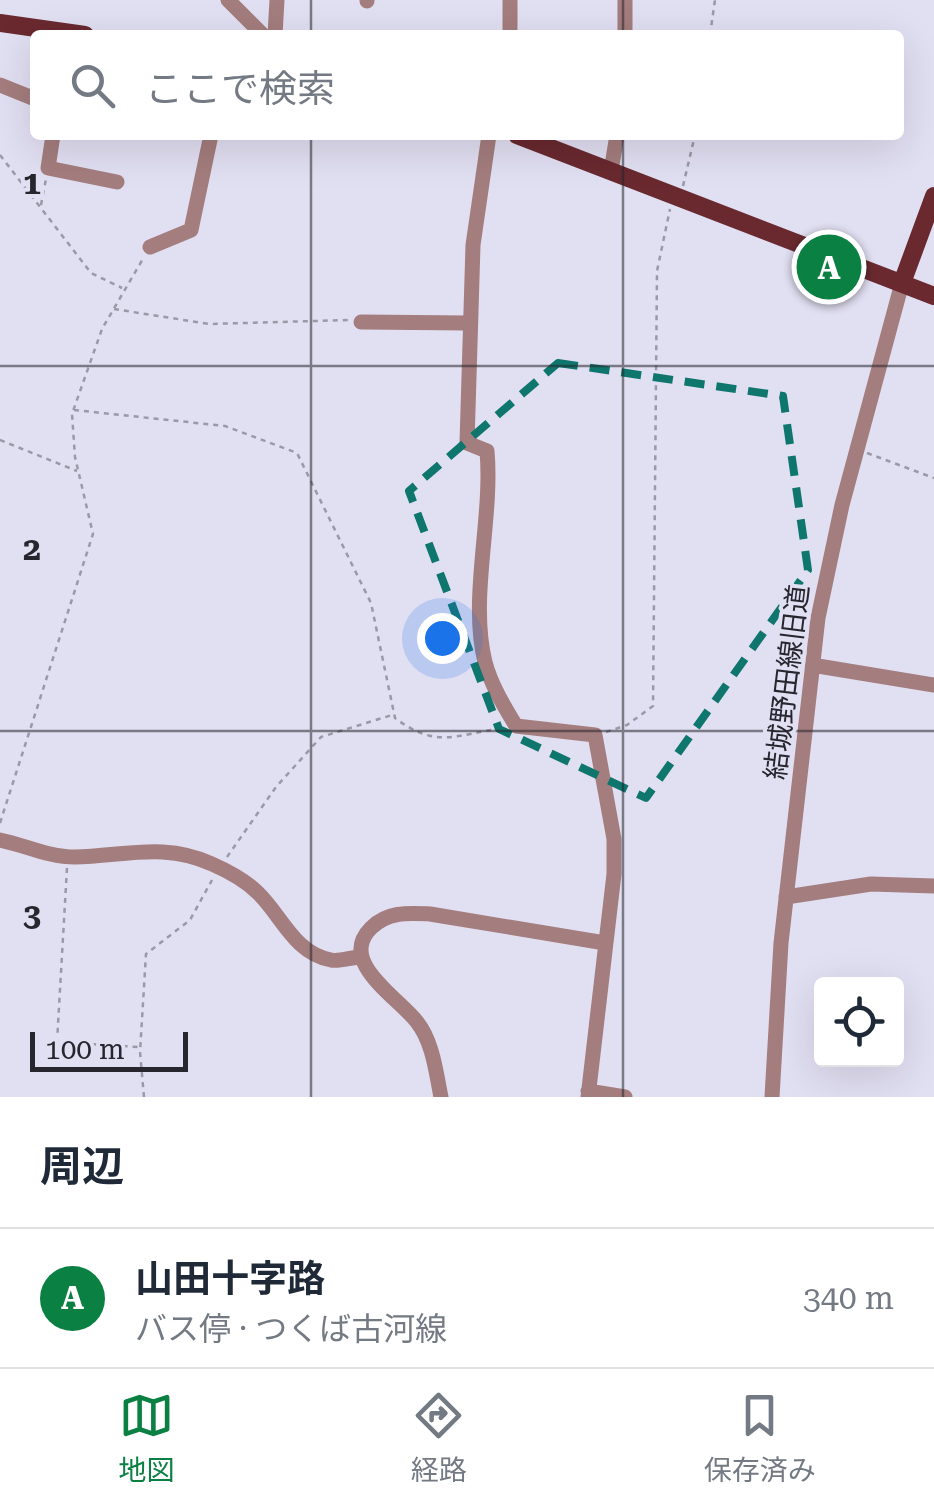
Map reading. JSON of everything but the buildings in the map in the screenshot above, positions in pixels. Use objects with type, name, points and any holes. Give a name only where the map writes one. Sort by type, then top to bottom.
[{"type":"main road","points":[[0,23],[32,30]]},
{"type":"main road","points":[[530,140],[934,296]]},
{"type":"main road","points":[[902,283],[934,196]]},
{"type":"street","points":[[228,0],[258,30]]},
{"type":"street","points":[[275,30],[278,0]]},
{"type":"street","points":[[510,0],[510,30]]},
{"type":"street","points":[[625,0],[626,30]]},
{"type":"street","points":[[0,84],[30,97]]},
{"type":"street","points":[[52,140],[48,168],[117,182]]},
{"type":"street","points":[[150,247],[191,230],[210,140]]},
{"type":"street","points":[[488,140],[473,245],[467,323],[467,443],[487,451],[491,492],[480,630],[486,664],[516,726],[595,735],[614,839],[588,1094],[624,1097]]},
{"type":"street","points":[[610,171],[616,140]]},
{"type":"street","name":"結城野田線旧道","points":[[772,1097],[786,897],[812,665],[830,554],[902,283]]},
{"type":"street","points":[[361,322],[467,323]]},
{"type":"street","points":[[812,665],[934,684]]},
{"type":"street","points":[[0,840],[36,852],[67,856],[150,850],[210,863],[259,894],[292,938],[332,961],[361,956]]},
{"type":"street","points":[[786,897],[871,884],[934,886]]},
{"type":"street","points":[[441,1097],[418,1023],[375,981],[361,956],[363,938],[372,927],[384,918],[405,912],[605,942]]},
{"type":"path","points":[[711,30],[715,0]]},
{"type":"path","points":[[595,735],[628,724],[652,706],[656,288],[676,196],[693,140]]},
{"type":"path","points":[[0,155],[92,272],[123,289]]},
{"type":"path","points":[[41,206],[48,168]]},
{"type":"path","points":[[0,824],[94,534],[79,471],[74,410],[112,309],[150,247]]},
{"type":"path","points":[[112,309],[209,324],[328,318],[361,322]]},
{"type":"path","points":[[74,410],[225,426],[296,453],[370,603],[394,718],[416,734],[447,740],[516,726]]},
{"type":"path","points":[[0,440],[79,471]]},
{"type":"path","points":[[856,449],[934,478]]},
{"type":"path","points":[[67,856],[56,1042],[140,1047]]},
{"type":"highlighted area","points":[[558,363],[783,396],[808,570],[646,798],[499,729],[409,491]]},
{"type":"place","name":"山田十字路","points":[[829,267]]}]
